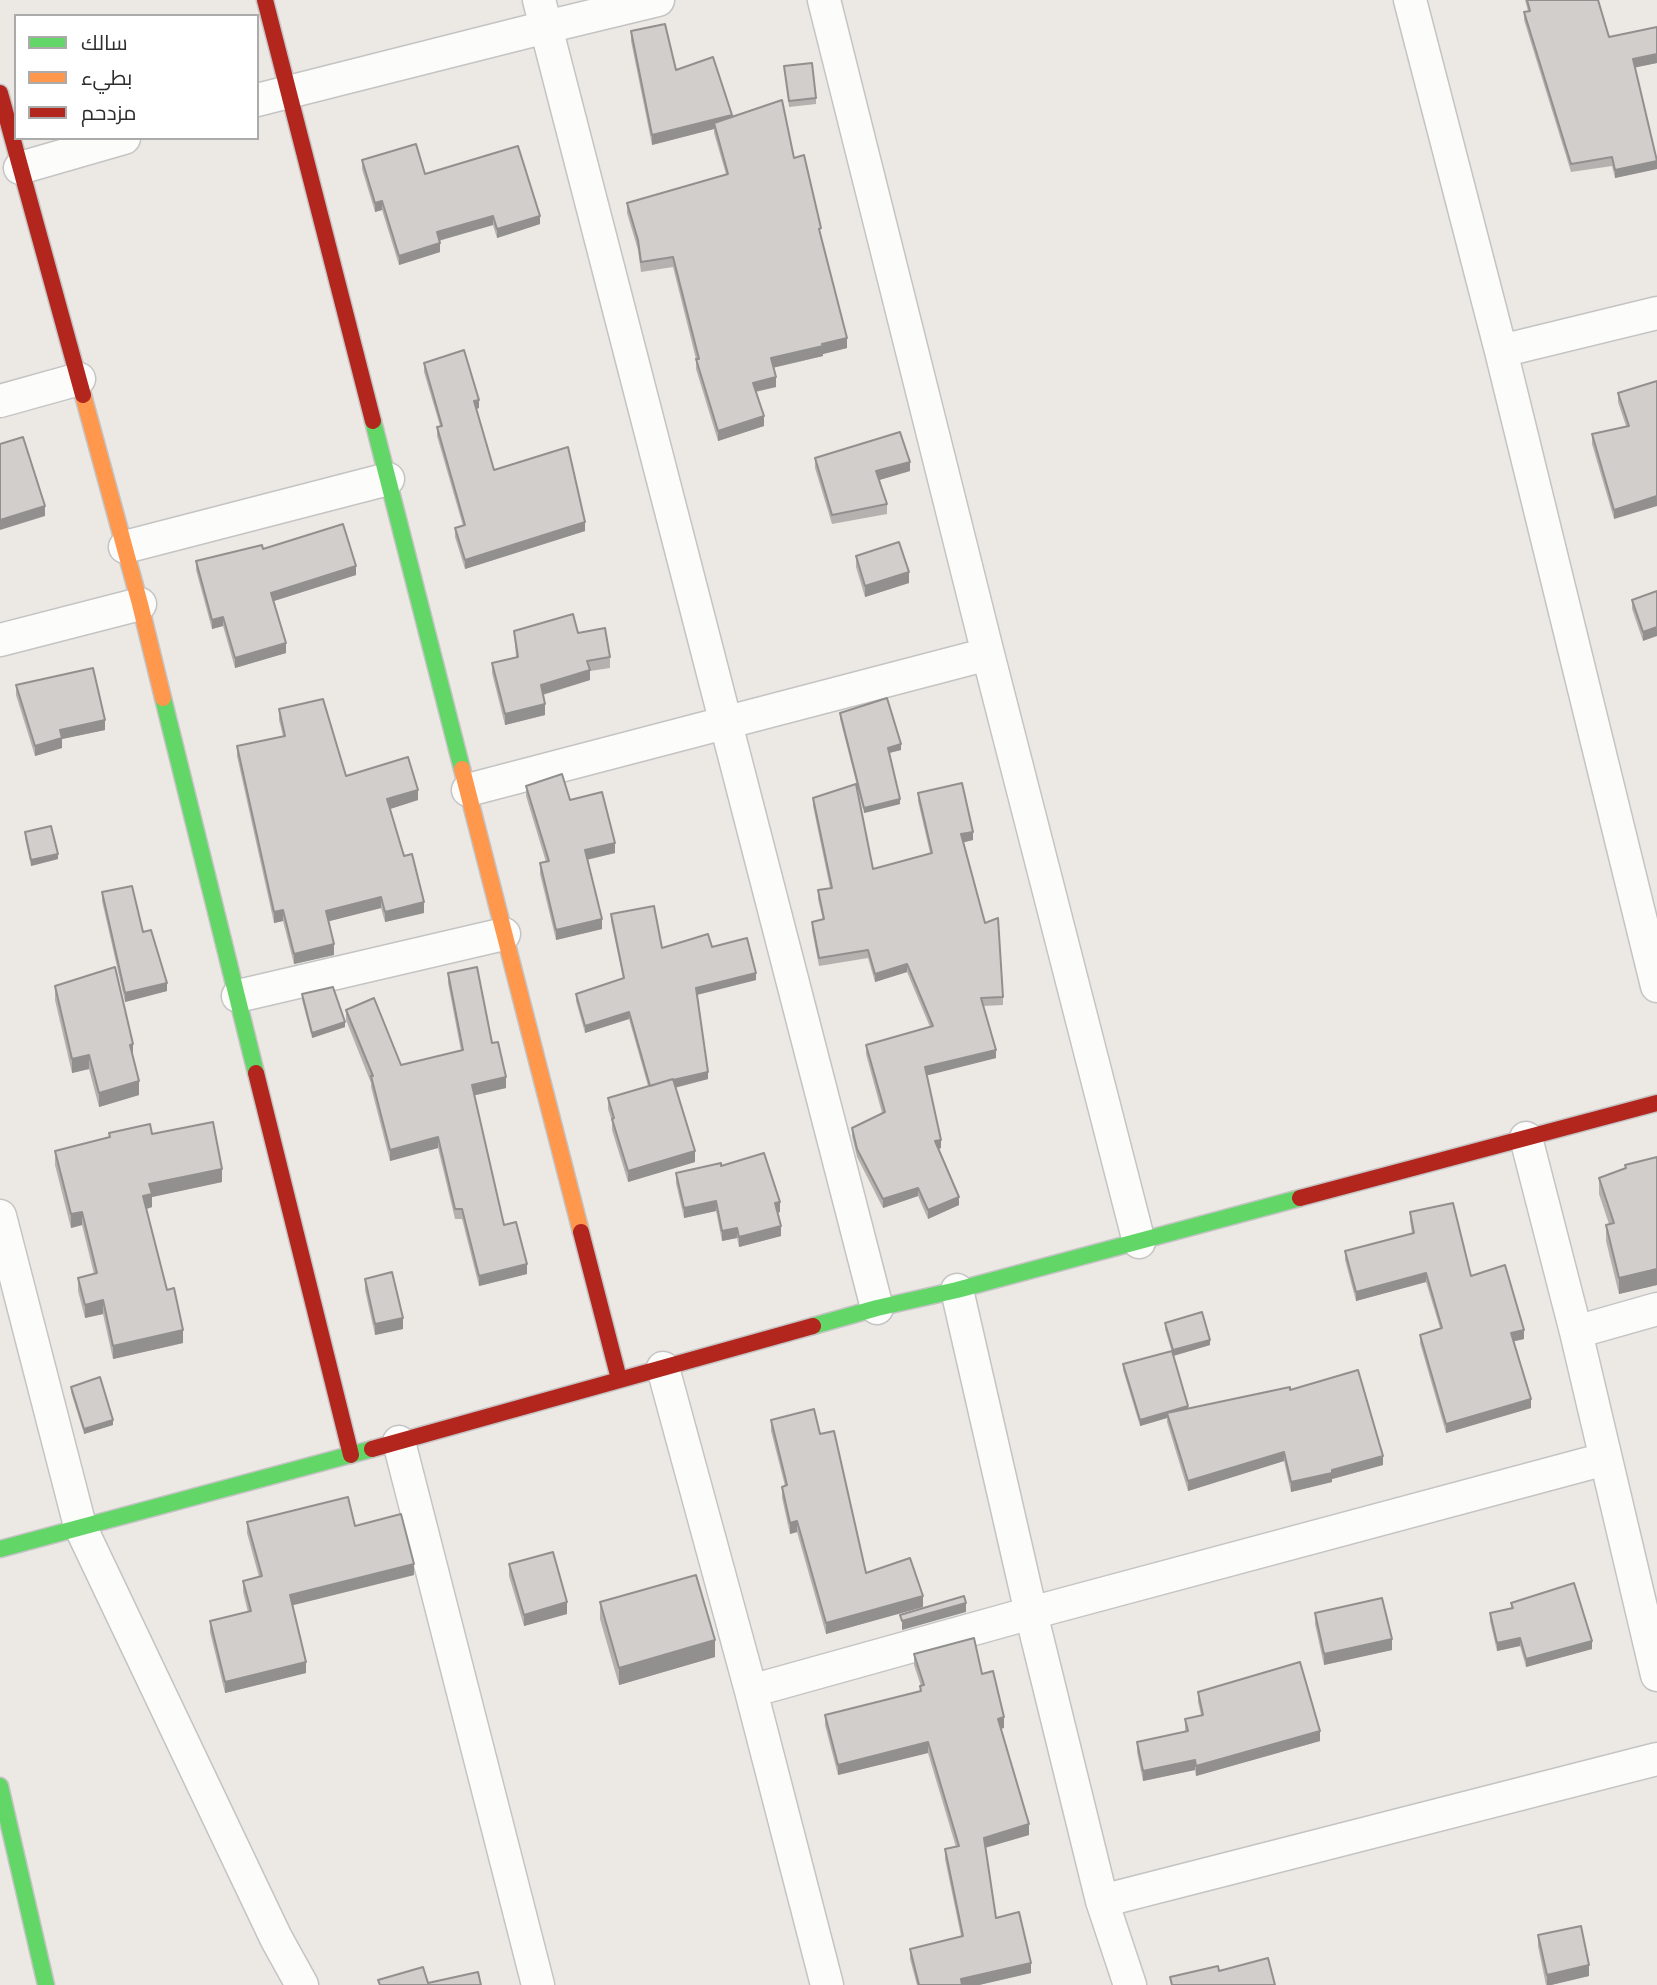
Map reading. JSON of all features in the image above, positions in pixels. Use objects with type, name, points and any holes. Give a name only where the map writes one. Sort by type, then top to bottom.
[{"type":"street","points":[[265,0],[619,1379]]},
{"type":"street","points":[[259,99],[542,13],[658,0]]},
{"type":"street","points":[[824,0],[1139,1242]]},
{"type":"street","points":[[1410,0],[1502,351],[1657,986]]},
{"type":"street","points":[[542,13],[877,1308]]},
{"type":"street","points":[[0,93],[140,604],[351,1455]]},
{"type":"street","points":[[20,168],[117,140]]},
{"type":"street","points":[[1502,351],[1657,313]]},
{"type":"street","points":[[0,401],[79,379]]},
{"type":"street","points":[[125,547],[388,479]]},
{"type":"street","points":[[0,640],[140,604]]},
{"type":"street","points":[[468,790],[988,654]]},
{"type":"street","points":[[238,996],[504,934]]},
{"type":"street","points":[[0,1549],[399,1442],[877,1308],[957,1290],[1657,1104]]},
{"type":"street","points":[[1527,1138],[1657,1675]]},
{"type":"street","points":[[0,1216],[80,1526],[276,1938],[302,1985]]},
{"type":"street","points":[[957,1290],[1031,1612],[1102,1901],[1130,1985]]},
{"type":"street","points":[[1576,1332],[1657,1309]]},
{"type":"street","points":[[663,1368],[827,1985]]},
{"type":"street","points":[[399,1442],[538,1985]]},
{"type":"street","points":[[751,1691],[1031,1612],[1605,1459]]},
{"type":"street","points":[[1102,1901],[1657,1759]]},
{"type":"street","points":[[0,1786],[47,1985]]},
{"type":"building","points":[[1527,0],[1598,0],[1609,37],[1657,27],[1657,54],[1633,59],[1657,161],[1615,170],[1612,157],[1571,164],[1524,12],[1530,11]]},
{"type":"building","points":[[665,24],[676,70],[713,57],[732,115],[652,135],[631,31]]},
{"type":"building","points":[[812,63],[816,98],[789,101],[784,66]]},
{"type":"building","points":[[782,100],[794,158],[804,155],[821,228],[819,229],[847,338],[771,358],[776,377],[753,383],[764,416],[718,431],[696,359],[699,359],[673,257],[641,262],[638,240],[627,203],[728,174],[714,123]]},
{"type":"building","points":[[416,144],[425,174],[518,146],[540,216],[497,229],[493,216],[437,232],[440,243],[399,256],[382,201],[375,203],[362,160]]},
{"type":"building","points":[[464,350],[479,400],[474,401],[494,470],[568,447],[585,522],[465,560],[455,528],[465,525],[437,427],[442,426],[424,363]]},
{"type":"building","points":[[1657,381],[1657,496],[1614,510],[1592,434],[1629,426],[1618,393]]},
{"type":"building","points":[[900,432],[910,462],[876,471],[887,504],[832,515],[815,458]]},
{"type":"building","points":[[23,437],[45,506],[0,520],[0,444]]},
{"type":"building","points":[[343,524],[356,566],[271,593],[286,643],[235,658],[223,617],[212,620],[196,561],[262,545],[263,549]]},
{"type":"building","points":[[899,542],[909,572],[865,586],[856,556]]},
{"type":"building","points":[[1657,591],[1657,627],[1643,632],[1632,600]]},
{"type":"building","points":[[573,614],[578,633],[605,628],[610,657],[587,661],[590,670],[541,685],[545,704],[505,714],[492,663],[518,657],[514,631]]},
{"type":"building","points":[[93,668],[105,720],[60,730],[62,738],[35,746],[16,685]]},
{"type":"building","points":[[887,698],[901,744],[888,748],[900,799],[864,808],[840,713]]},
{"type":"building","points":[[323,699],[346,776],[408,757],[418,790],[387,799],[404,856],[412,854],[424,902],[385,912],[381,897],[326,911],[334,944],[294,954],[283,910],[274,912],[237,746],[285,736],[279,709]]},
{"type":"building","points":[[562,774],[570,800],[602,792],[615,843],[585,850],[602,919],[556,930],[540,863],[549,861],[526,786]]},
{"type":"building","points":[[962,783],[973,832],[961,834],[985,923],[998,918],[1003,997],[981,998],[996,1050],[925,1067],[941,1140],[935,1141],[959,1197],[928,1210],[918,1188],[883,1199],[857,1149],[852,1128],[885,1112],[866,1045],[933,1026],[907,964],[875,974],[868,950],[819,958],[812,922],[824,919],[818,890],[832,888],[813,798],[856,784],[873,869],[932,853],[918,793]]},
{"type":"building","points":[[51,826],[58,854],[31,860],[25,832]]},
{"type":"building","points":[[132,886],[143,932],[151,930],[167,983],[125,993],[102,892]]},
{"type":"building","points":[[654,906],[662,948],[708,934],[712,947],[747,938],[756,973],[696,988],[708,1072],[650,1086],[629,1012],[585,1026],[576,994],[624,978],[611,914]]},
{"type":"building","points":[[115,967],[139,1081],[99,1093],[89,1055],[72,1059],[55,986]]},
{"type":"building","points":[[477,967],[492,1043],[498,1042],[506,1077],[472,1085],[504,1225],[516,1222],[527,1264],[479,1276],[462,1209],[455,1209],[438,1137],[390,1150],[373,1076],[346,1010],[374,998],[401,1065],[463,1050],[448,973]]},
{"type":"building","points":[[333,987],[345,1022],[312,1033],[302,994]]},
{"type":"building","points":[[673,1079],[695,1151],[628,1171],[608,1098]]},
{"type":"building","points":[[213,1122],[222,1169],[149,1184],[152,1194],[143,1196],[167,1290],[174,1288],[183,1330],[113,1346],[103,1300],[85,1305],[78,1278],[97,1273],[82,1212],[71,1214],[55,1151],[110,1137],[109,1133],[150,1124],[152,1134]]},
{"type":"building","points":[[764,1153],[780,1202],[775,1203],[781,1226],[739,1237],[737,1228],[722,1231],[716,1201],[684,1208],[676,1173],[721,1163],[721,1166]]},
{"type":"building","points":[[1657,1157],[1657,1269],[1619,1278],[1606,1225],[1614,1223],[1599,1178],[1626,1168],[1625,1165]]},
{"type":"building","points":[[1453,1203],[1471,1276],[1505,1265],[1524,1330],[1511,1333],[1531,1399],[1446,1424],[1420,1335],[1442,1328],[1426,1273],[1356,1292],[1345,1251],[1414,1233],[1410,1212]]},
{"type":"building","points":[[392,1272],[403,1318],[375,1324],[365,1279]]},
{"type":"building","points":[[1202,1312],[1210,1340],[1173,1350],[1165,1323]]},
{"type":"building","points":[[1172,1351],[1188,1406],[1140,1420],[1123,1364]]},
{"type":"building","points":[[1358,1370],[1383,1456],[1332,1470],[1332,1473],[1291,1482],[1284,1452],[1188,1481],[1167,1413],[1290,1387],[1290,1390]]},
{"type":"building","points":[[100,1377],[113,1420],[84,1429],[71,1387]]},
{"type":"building","points":[[814,1409],[820,1434],[834,1431],[866,1573],[910,1558],[923,1596],[826,1623],[797,1521],[790,1523],[782,1487],[787,1485],[771,1420]]},
{"type":"building","points":[[348,1497],[355,1526],[401,1514],[414,1564],[290,1595],[306,1662],[225,1682],[210,1621],[251,1611],[243,1581],[262,1576],[247,1522]]},
{"type":"building","points":[[553,1552],[567,1602],[524,1615],[509,1564]]},
{"type":"building","points":[[696,1575],[715,1640],[619,1668],[600,1602]]},
{"type":"building","points":[[1574,1583],[1592,1641],[1526,1659],[1520,1638],[1497,1643],[1490,1613],[1513,1608],[1511,1603]]},
{"type":"building","points":[[964,1596],[966,1603],[902,1621],[900,1615]]},
{"type":"building","points":[[1382,1598],[1392,1639],[1324,1654],[1315,1613]]},
{"type":"building","points":[[974,1638],[982,1674],[993,1671],[1004,1717],[998,1719],[1029,1824],[984,1838],[996,1918],[1019,1912],[1031,1963],[961,1979],[962,1985],[919,1985],[910,1949],[963,1936],[945,1849],[959,1846],[928,1742],[838,1765],[825,1715],[921,1691],[920,1686],[924,1685],[914,1654]]},
{"type":"building","points":[[1300,1662],[1320,1731],[1196,1766],[1195,1760],[1143,1771],[1137,1742],[1188,1731],[1185,1719],[1203,1715],[1198,1692]]},
{"type":"building","points":[[1581,1926],[1589,1965],[1547,1975],[1538,1935]]},
{"type":"building","points":[[1268,1958],[1275,1985],[1172,1985],[1170,1977],[1218,1966],[1219,1971]]},
{"type":"building","points":[[423,1967],[428,1983],[478,1972],[481,1985],[380,1985],[378,1980]]},
{"type":"traffic: fast","points":[[373,421],[462,769]]},
{"type":"traffic: fast","points":[[163,698],[256,1073]]},
{"type":"traffic: fast","points":[[813,1326],[1300,1198]]},
{"type":"traffic: fast","points":[[0,1549],[372,1449]]},
{"type":"traffic: fast","points":[[0,1786],[46,1985]]},
{"type":"traffic: slow","points":[[83,395],[163,698]]},
{"type":"traffic: slow","points":[[462,769],[581,1232]]},
{"type":"traffic: jam","points":[[265,0],[373,421]]},
{"type":"traffic: jam","points":[[0,93],[83,395]]},
{"type":"traffic: jam","points":[[256,1073],[351,1455]]},
{"type":"traffic: jam","points":[[1300,1198],[1657,1103]]},
{"type":"traffic: jam","points":[[581,1232],[619,1379]]},
{"type":"traffic: jam","points":[[372,1449],[813,1326]]}]
